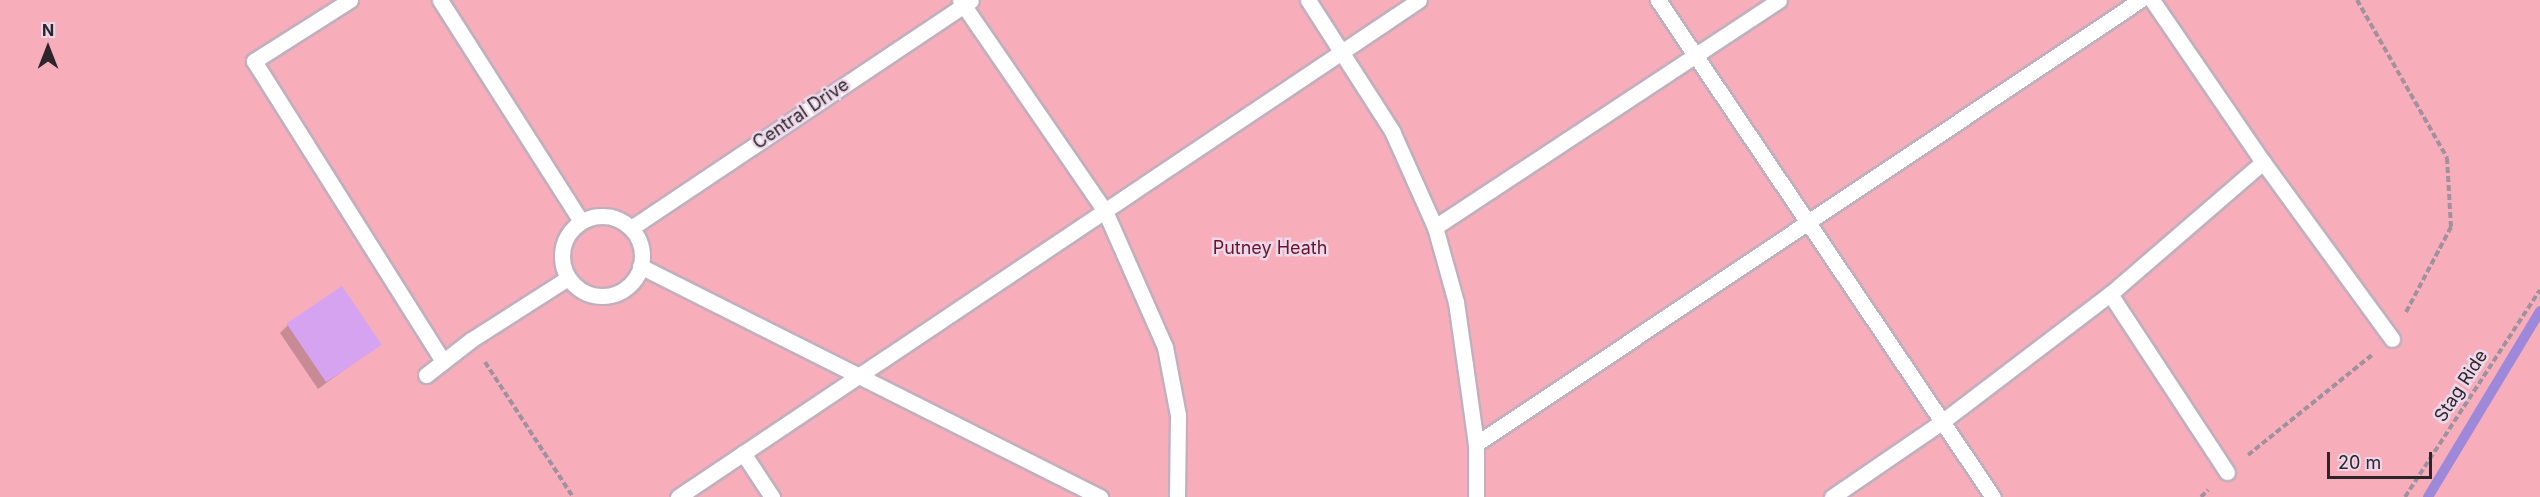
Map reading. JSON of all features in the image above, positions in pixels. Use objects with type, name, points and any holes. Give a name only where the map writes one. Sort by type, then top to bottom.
[{"type":"lane","points":[[350,0],[254,61],[443,361]]},
{"type":"lane","points":[[440,0],[581,221]]},
{"type":"lane","points":[[1308,0],[1392,131],[1435,227],[1456,302],[1476,444],[1476,497]]},
{"type":"lane","points":[[678,497],[1419,0]]},
{"type":"lane","points":[[1658,0],[1993,497]]},
{"type":"lane","points":[[1435,227],[1779,0]]},
{"type":"lane","points":[[1476,444],[2140,0]]},
{"type":"lane","points":[[2152,0],[2263,162],[2392,339]]},
{"type":"lane","points":[[965,2],[1105,211],[1165,347],[1178,415],[1177,497]]},
{"type":"lane","name":"Central Drive","points":[[631,228],[965,2]]},
{"type":"lane","points":[[1832,497],[1943,421],[2110,294],[2263,162]]},
{"type":"lane","points":[[607,216],[631,228],[642,252],[640,266],[634,278],[614,294],[589,293],[568,278],[562,253],[565,241],[581,221],[607,216]]},
{"type":"lane","points":[[640,266],[1100,497]]},
{"type":"lane","points":[[426,375],[471,340],[568,278]]},
{"type":"lane","points":[[2110,294],[2227,472]]},
{"type":"lane","points":[[743,453],[772,497]]},
{"type":"path","name":"Stag Ride","points":[[2405,497],[2540,290]]},
{"type":"path","points":[[471,340],[573,497]]},
{"type":"green space","name":"Putney Heath","points":[[0,0],[2540,0],[2540,497],[0,497]]},
{"type":"building","points":[[342,286],[382,345],[326,382],[286,323]]},
{"type":"waterway","points":[[2428,497],[2540,311]]}]
